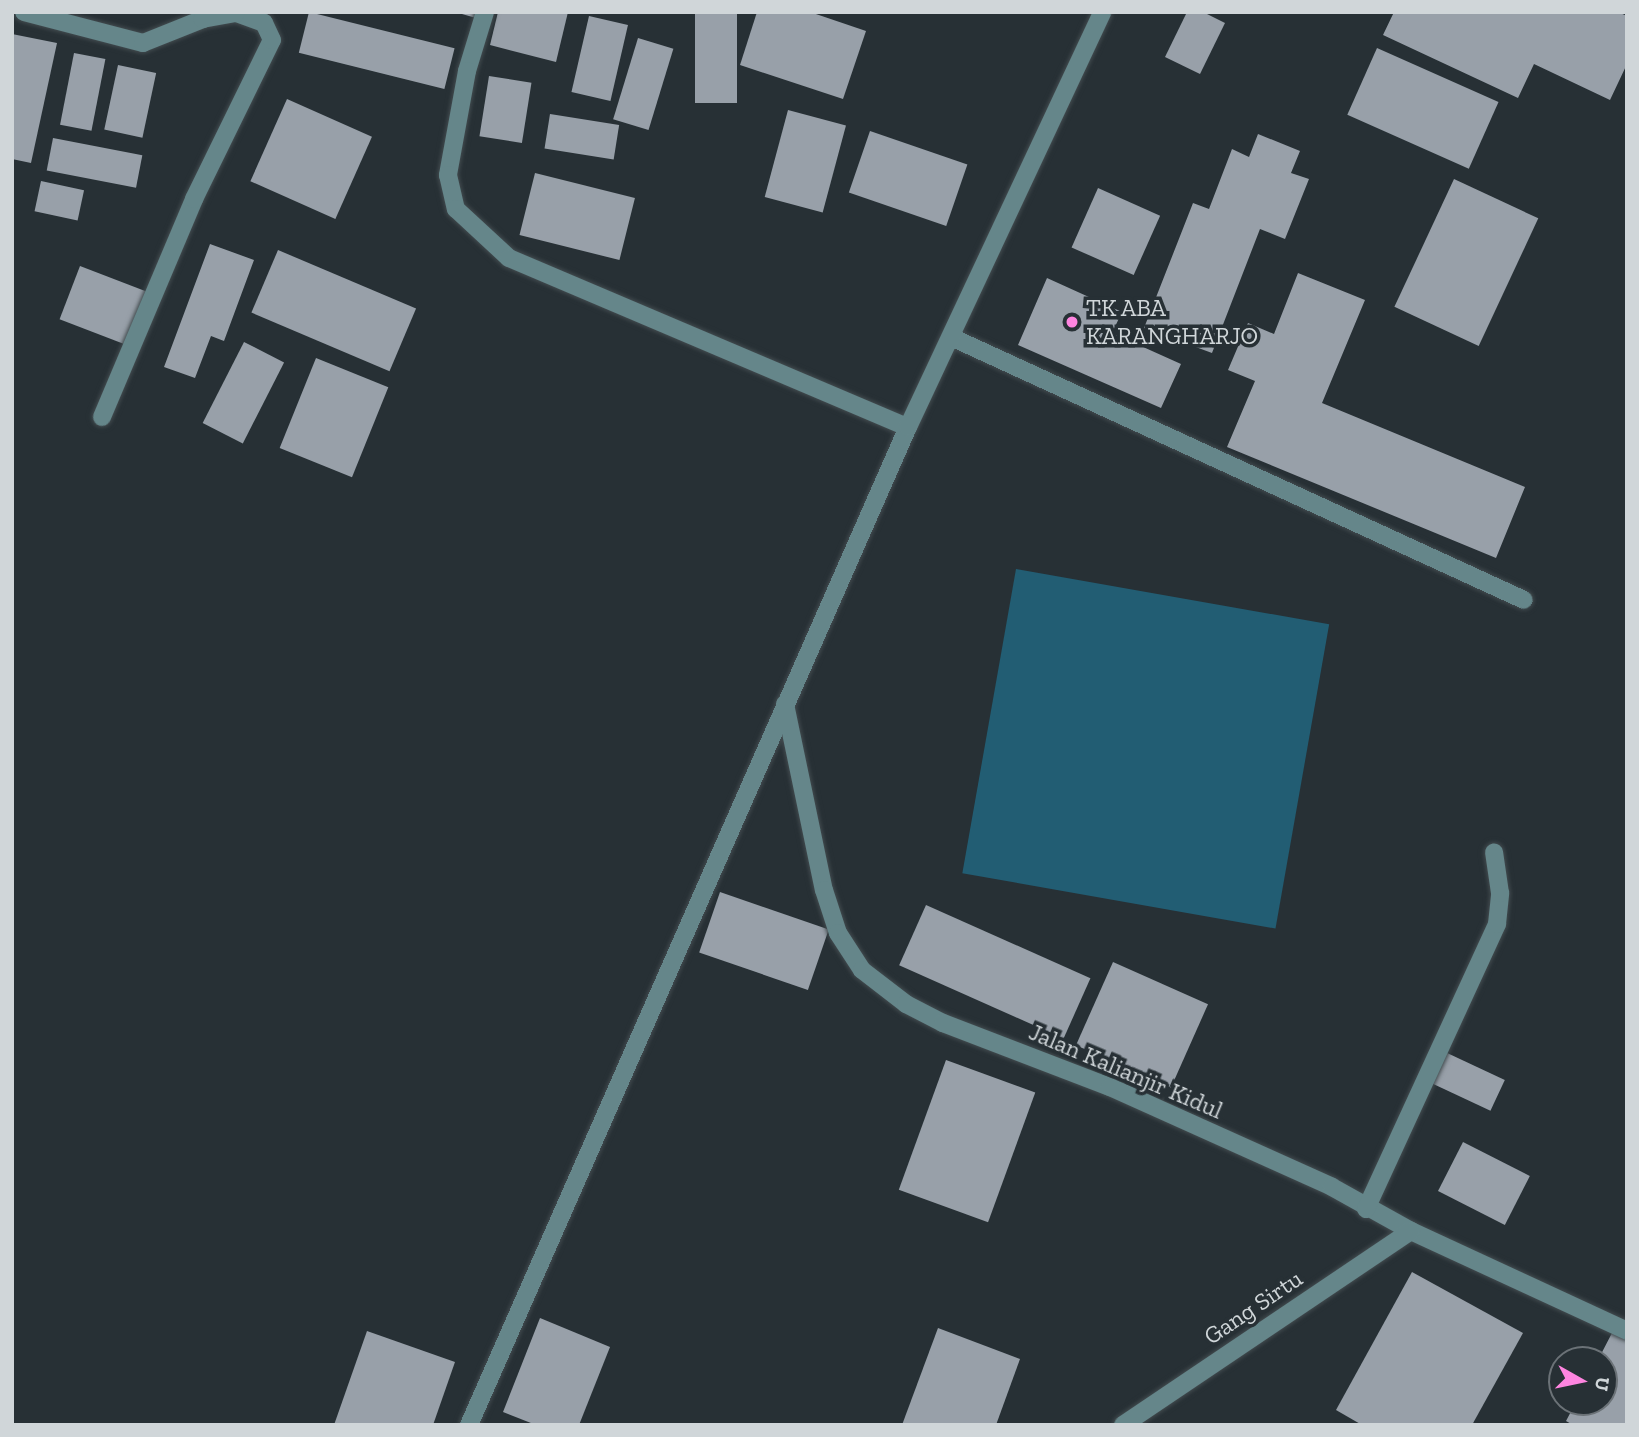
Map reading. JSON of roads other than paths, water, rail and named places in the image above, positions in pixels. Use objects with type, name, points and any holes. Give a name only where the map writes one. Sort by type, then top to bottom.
[{"type":"street","points":[[24,12],[142,43],[204,15],[236,13],[264,23],[272,40],[200,187],[102,417]]},
{"type":"street","points":[[485,12],[467,71],[448,175],[456,209],[509,258],[908,427]]},
{"type":"street","points":[[469,1425],[908,427],[1102,12]]},
{"type":"street","points":[[951,337],[1524,600]]},
{"type":"street","name":"Jalan Kalianjir Kidul","points":[[785,705],[824,890],[838,933],[862,970],[906,1004],[943,1023],[1110,1087],[1332,1187],[1366,1209],[1411,1231],[1627,1331]]},
{"type":"street","points":[[1366,1209],[1497,924],[1500,893],[1494,852]]},
{"type":"street","name":"Gang Sirtu","points":[[1123,1425],[1411,1231]]},
{"type":"place","name":"TK ABA KARANGHARJO","points":[[1072,322]]}]
